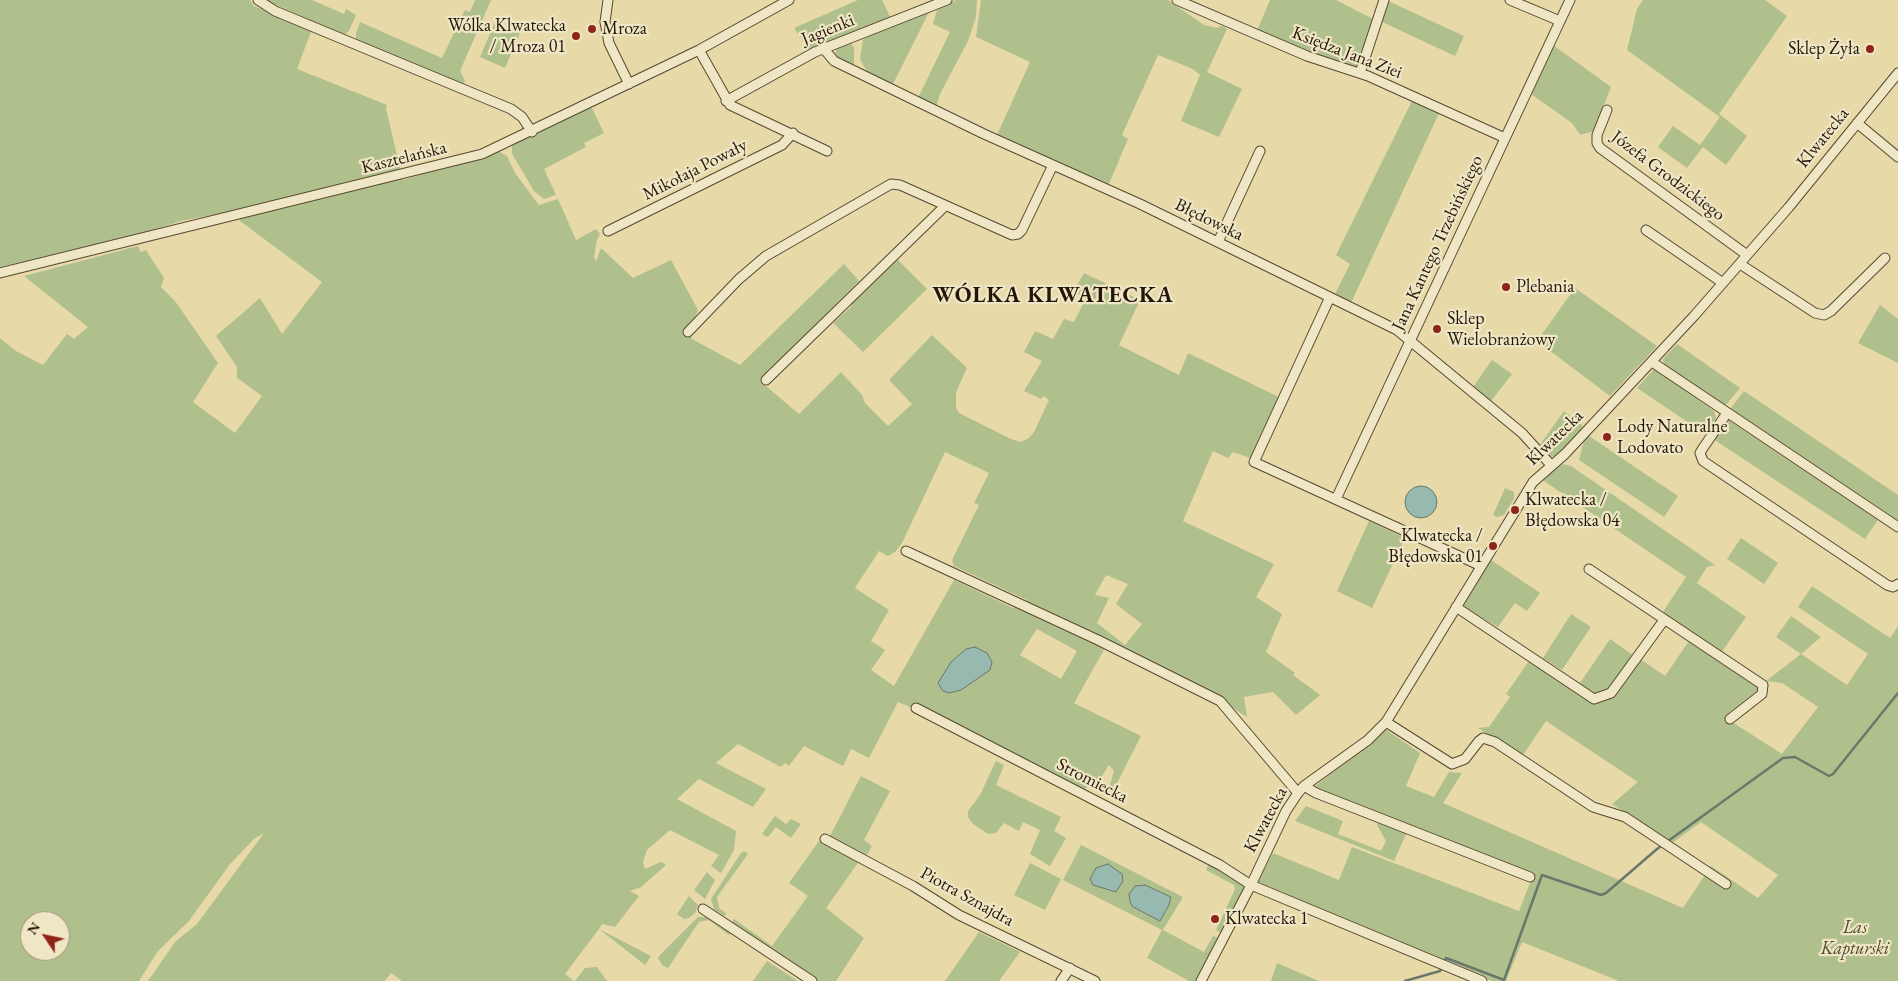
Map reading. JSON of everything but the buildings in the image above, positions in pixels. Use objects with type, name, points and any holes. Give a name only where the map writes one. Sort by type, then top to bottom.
[{"type":"street","points":[[258,0],[275,11],[511,110],[522,117],[532,132]]},
{"type":"street","points":[[608,0],[606,22],[609,43],[629,84]]},
{"type":"street","name":"Kasztelańska","points":[[0,273],[466,159],[532,132],[699,50],[788,0]]},
{"type":"street","name":"Jagienki","points":[[726,101],[824,48],[947,0]]},
{"type":"street","name":"Księdza Jana Ziei","points":[[1177,0],[1307,56],[1360,73],[1505,138]]},
{"type":"street","points":[[1360,73],[1384,0]]},
{"type":"street","points":[[1510,0],[1560,21]]},
{"type":"street","name":"Jana Kantego Trzebińskiego","points":[[1336,499],[1570,0]]},
{"type":"street","name":"Błędowska","points":[[824,48],[834,61],[984,134],[1218,242],[1397,330],[1522,433],[1551,465]]},
{"type":"street","points":[[699,50],[726,101],[735,108],[793,133],[827,151]]},
{"type":"street","name":"Klwatecka","points":[[1201,981],[1251,885],[1286,811],[1304,786],[1368,740],[1386,722],[1533,482],[1565,454],[1652,362],[1740,264],[1898,73]]},
{"type":"street","name":"Józefa Grodzickiego","points":[[1607,110],[1597,134],[1597,143],[1600,148],[1747,255]]},
{"type":"street","points":[[1856,123],[1898,157]]},
{"type":"street","name":"Mikołaja Powały","points":[[608,231],[782,144],[793,133]]},
{"type":"street","points":[[1218,242],[1260,152]]},
{"type":"street","points":[[688,332],[739,279],[766,256],[887,186],[896,183],[1007,234],[1018,234],[1025,224],[1053,165]]},
{"type":"street","points":[[766,380],[945,206]]},
{"type":"street","points":[[1646,230],[1723,283]]},
{"type":"street","points":[[1740,264],[1815,313],[1824,316],[1831,312],[1885,258]]},
{"type":"street","points":[[1330,297],[1254,462],[1481,566]]},
{"type":"street","points":[[1652,362],[1898,527]]},
{"type":"street","points":[[1727,412],[1700,453],[1703,461],[1887,585],[1894,587],[1898,584]]},
{"type":"street","points":[[906,551],[1098,640],[1220,702],[1298,793]]},
{"type":"street","points":[[1589,569],[1763,685],[1762,694],[1730,719]]},
{"type":"street","points":[[1456,607],[1594,699],[1611,692],[1664,620]]},
{"type":"street","name":"Stromiecka","points":[[916,708],[1220,865],[1251,885],[1482,981]]},
{"type":"street","points":[[1386,722],[1452,764],[1465,760],[1479,740],[1489,739],[1593,807],[1618,814],[1726,884]]},
{"type":"street","points":[[1304,786],[1316,793],[1530,877]]},
{"type":"street","name":"Piotra Sznajdra","points":[[825,839],[913,886],[959,915],[1095,981]]},
{"type":"street","points":[[703,909],[812,981]]},
{"type":"street","points":[[1061,981],[1070,968]]},
{"type":"green space","points":[[0,0],[250,0],[254,6],[312,29],[297,69],[387,105],[386,109],[403,180],[498,151],[507,156],[515,173],[539,205],[558,199],[576,240],[596,229],[600,234],[594,257],[596,261],[601,248],[633,278],[671,260],[698,310],[695,318],[699,325],[691,333],[692,339],[740,365],[844,264],[859,281],[760,381],[799,414],[841,372],[862,395],[865,403],[888,426],[912,404],[889,380],[932,335],[967,368],[956,392],[956,408],[959,413],[1011,439],[1021,442],[1029,438],[1034,432],[1049,400],[1043,396],[1041,399],[1024,391],[1042,361],[1024,352],[1035,331],[1053,339],[1064,319],[1074,322],[1086,298],[1073,292],[1084,273],[1140,300],[1119,345],[1179,375],[1188,353],[1279,397],[1253,459],[1233,452],[1228,458],[1213,451],[1183,521],[1274,564],[1256,597],[1282,614],[1266,652],[1295,673],[1293,675],[1320,695],[1296,715],[1273,692],[1244,697],[1247,717],[1173,676],[1170,681],[1105,648],[1074,703],[1141,736],[1111,795],[1108,792],[1114,771],[1109,765],[1097,784],[1090,784],[1086,788],[1078,790],[917,704],[913,708],[898,702],[869,758],[851,749],[843,766],[804,746],[789,766],[785,763],[781,767],[738,744],[716,763],[766,789],[753,807],[699,779],[677,799],[736,831],[734,850],[721,873],[711,866],[719,855],[670,830],[647,850],[643,862],[645,869],[661,862],[666,865],[641,887],[630,891],[639,896],[615,927],[602,924],[565,974],[574,981],[402,981],[391,973],[385,981],[148,981],[175,942],[197,924],[264,833],[255,838],[230,864],[189,921],[158,951],[139,981],[0,981],[0,338],[16,351],[43,365],[67,334],[74,339],[88,327],[24,276],[138,246],[141,252],[146,250],[164,278],[161,287],[175,301],[218,363],[193,402],[235,433],[262,396],[237,378],[237,367],[216,336],[260,298],[282,334],[322,282],[240,221],[238,210],[181,221],[147,232],[0,267]],"holes":[[[945,452],[989,473],[974,503],[979,505],[952,560],[954,566],[1027,600],[1013,608],[954,580],[894,686],[871,670],[885,650],[871,641],[889,610],[855,588],[879,551],[888,556],[895,552],[902,543]],[[1106,575],[1128,584],[1116,604],[1142,624],[1125,645],[1097,623],[1109,598],[1095,595]],[[1037,629],[1077,651],[1061,679],[1020,655]]]},
{"type":"green space","points":[[265,0],[312,0],[344,14],[346,9],[356,15],[349,31],[344,35]]},
{"type":"green space","points":[[475,0],[491,0],[460,71],[465,81],[462,85],[356,39],[360,22],[442,58],[465,10],[470,12]]},
{"type":"green space","points":[[858,0],[882,0],[891,19],[810,52],[794,28]]},
{"type":"green space","points":[[956,0],[977,0],[976,17],[968,41],[940,94],[936,107],[918,98],[950,32],[933,24],[937,10]]},
{"type":"green space","points":[[981,0],[1168,0],[1204,25],[1217,28],[1222,26],[1227,29],[1207,72],[1242,89],[1219,137],[1181,121],[1200,75],[1193,69],[1158,55],[1122,135],[1128,139],[1108,186],[1028,152],[997,135],[1030,62],[976,37]]},
{"type":"green space","points":[[1270,0],[1336,0],[1373,19],[1357,66],[1352,67],[1307,53],[1257,31]]},
{"type":"green space","points":[[1643,0],[1765,0],[1787,16],[1719,114],[1747,136],[1726,165],[1703,147],[1687,168],[1658,147],[1673,126],[1700,145],[1720,117],[1627,50],[1637,9]]},
{"type":"green space","points":[[1388,1],[1464,36],[1455,56],[1380,21]]},
{"type":"green space","points":[[929,12],[892,86],[867,72],[860,59],[863,40],[868,36]]},
{"type":"green space","points":[[495,22],[520,33],[505,68],[480,57]]},
{"type":"green space","points":[[851,44],[854,47],[854,69],[835,60],[834,55],[838,47]]},
{"type":"green space","points":[[1553,45],[1611,87],[1594,131],[1580,135],[1572,123],[1531,94]]},
{"type":"green space","points":[[1413,99],[1440,111],[1351,303],[1335,294],[1350,264],[1336,255]]},
{"type":"green space","points":[[591,106],[604,133],[584,143],[586,147],[544,169],[556,195],[544,199],[534,191],[512,154],[514,142]]},
{"type":"green space","points":[[895,257],[927,289],[863,352],[833,323],[850,308],[855,298]]},
{"type":"green space","points":[[1575,288],[1657,346],[1610,396],[1537,341]]},
{"type":"green space","points":[[1880,305],[1898,319],[1898,363],[1858,343]]},
{"type":"green space","points":[[1677,344],[1740,388],[1725,406],[1664,366],[1663,359]]},
{"type":"green space","points":[[1492,360],[1512,374],[1491,401],[1473,387]]},
{"type":"green space","points":[[1654,369],[1714,411],[1716,418],[1707,435],[1637,388]]},
{"type":"green space","points":[[1744,391],[1898,495],[1898,526],[1728,412]]},
{"type":"green space","points":[[1564,411],[1581,424],[1583,428],[1558,455],[1550,457],[1539,446]]},
{"type":"green space","points":[[1725,418],[1878,520],[1865,539],[1713,439]]},
{"type":"green space","points":[[1589,436],[1678,496],[1664,517],[1579,460],[1584,440]]},
{"type":"green space","points":[[1563,464],[1571,466],[1715,565],[1707,567],[1697,583],[1746,617],[1721,653],[1661,615],[1686,577],[1541,479]]},
{"type":"green space","points":[[1505,488],[1514,492],[1514,499],[1504,515],[1497,517],[1493,515]]},
{"type":"green space","points":[[1369,521],[1405,538],[1372,608],[1337,591]]},
{"type":"green space","points":[[1741,538],[1778,563],[1764,584],[1727,559]]},
{"type":"green space","points":[[1491,560],[1540,593],[1527,611],[1515,603],[1498,627],[1463,606]]},
{"type":"green space","name":"Las Kapturski","points":[[1812,586],[1890,638],[1898,626],[1898,981],[1619,981],[1522,942],[1506,981],[1492,981],[1258,882],[1273,853],[1339,880],[1352,847],[1519,911],[1533,875],[1314,787],[1385,729],[1420,753],[1406,786],[1434,797],[1449,772],[1462,773],[1443,803],[1683,908],[1711,866],[1758,898],[1778,875],[1701,822],[1672,843],[1612,804],[1638,782],[1546,721],[1523,755],[1478,728],[1489,727],[1510,697],[1506,694],[1529,661],[1579,695],[1594,701],[1603,701],[1611,697],[1640,659],[1665,676],[1689,641],[1760,688],[1726,715],[1729,720],[1782,754],[1818,707],[1782,683],[1766,681],[1801,654],[1847,685],[1868,654],[1798,607]]},
{"type":"green space","points":[[1571,614],[1591,627],[1562,670],[1543,658]]},
{"type":"green space","points":[[1791,616],[1821,637],[1801,654],[1776,637]]},
{"type":"green space","points":[[1610,639],[1634,656],[1609,691],[1596,694],[1578,686]]},
{"type":"green space","points":[[996,761],[1004,765],[996,785],[1061,817],[1054,831],[1066,838],[1050,866],[1030,854],[1040,830],[1023,822],[1019,831],[1004,823],[996,833],[988,834],[973,824],[968,817],[968,811],[980,795]]},
{"type":"green space","points":[[861,776],[890,791],[864,840],[872,846],[867,855],[830,836]]},
{"type":"green space","points":[[1306,806],[1343,821],[1338,834],[1381,851],[1386,841],[1377,825],[1378,820],[1407,832],[1394,861],[1295,821]]},
{"type":"green space","points":[[775,816],[786,824],[791,819],[801,824],[791,838],[776,827],[768,837],[762,834]]},
{"type":"green space","points":[[819,841],[860,860],[826,908],[864,938],[836,981],[817,981],[731,924],[734,919],[772,946],[808,896],[789,883]]},
{"type":"green space","points":[[1081,845],[1183,897],[1163,930],[1204,952],[1213,936],[1219,938],[1198,981],[1189,981],[1147,958],[1162,930],[1063,880]]},
{"type":"green space","points":[[744,851],[748,854],[717,897],[719,908],[727,914],[724,916],[714,909],[711,899]]},
{"type":"green space","points":[[1030,863],[1061,879],[1045,910],[1014,895]]},
{"type":"green space","points":[[1209,863],[1245,883],[1245,887],[1221,933],[1216,930],[1235,889],[1234,885],[1206,870]]},
{"type":"green space","points":[[707,872],[715,880],[705,899],[694,890]]},
{"type":"green space","points":[[689,896],[698,905],[695,913],[689,918],[684,919],[677,914]]},
{"type":"green space","points":[[698,917],[708,917],[732,932],[729,935],[709,920],[699,922],[668,968],[662,965],[658,958],[660,955]]},
{"type":"green space","points":[[599,929],[651,956],[645,965]]},
{"type":"green space","points":[[979,932],[1020,952],[999,981],[945,981]]},
{"type":"green space","points":[[767,961],[787,974],[798,981],[753,981]]},
{"type":"green space","points":[[1277,963],[1319,981],[1271,981]]},
{"type":"green space","points":[[597,967],[607,981],[575,981],[585,968]]},
{"type":"water","points":[[1421,486],[1427,487],[1432,491],[1436,496],[1436,508],[1432,513],[1427,517],[1421,518],[1415,517],[1410,513],[1406,508],[1405,502],[1406,496],[1410,491],[1415,487]]},
{"type":"water","points":[[975,647],[987,653],[992,662],[990,670],[961,690],[949,693],[943,691],[938,683],[951,662],[966,649]]},
{"type":"water","points":[[1108,864],[1122,874],[1123,881],[1116,892],[1093,885],[1090,879],[1096,868]]},
{"type":"water","points":[[1145,885],[1171,897],[1169,905],[1160,921],[1133,907],[1130,902],[1129,894],[1135,886]]},
{"type":"waterway","points":[[1444,963],[1446,958],[1504,980],[1542,875],[1601,895],[1606,893],[1657,849],[1783,758],[1795,757],[1829,776],[1833,774],[1898,693]]},
{"type":"waterway","points":[[1405,981],[1440,971],[1442,968]]},
{"type":"place","name":"Mroza","points":[[592,29]]},
{"type":"place","name":"Wólka Klwatecka / Mroza 01","points":[[576,36]]},
{"type":"place","name":"Sklep Żyła","points":[[1870,49]]},
{"type":"place","name":"Plebania","points":[[1506,287]]},
{"type":"place","name":"Sklep Wielobranżowy","points":[[1437,329]]},
{"type":"place","name":"Lody Naturalne Lodovato","points":[[1607,437]]},
{"type":"place","name":"Klwatecka / Błędowska 04","points":[[1515,510]]},
{"type":"place","name":"Klwatecka / Błędowska 01","points":[[1493,546]]},
{"type":"place","name":"Klwatecka 1","points":[[1215,919]]},
{"type":"district","name":"WÓLKA KLWATECKA","points":[[1053,296]]}]
